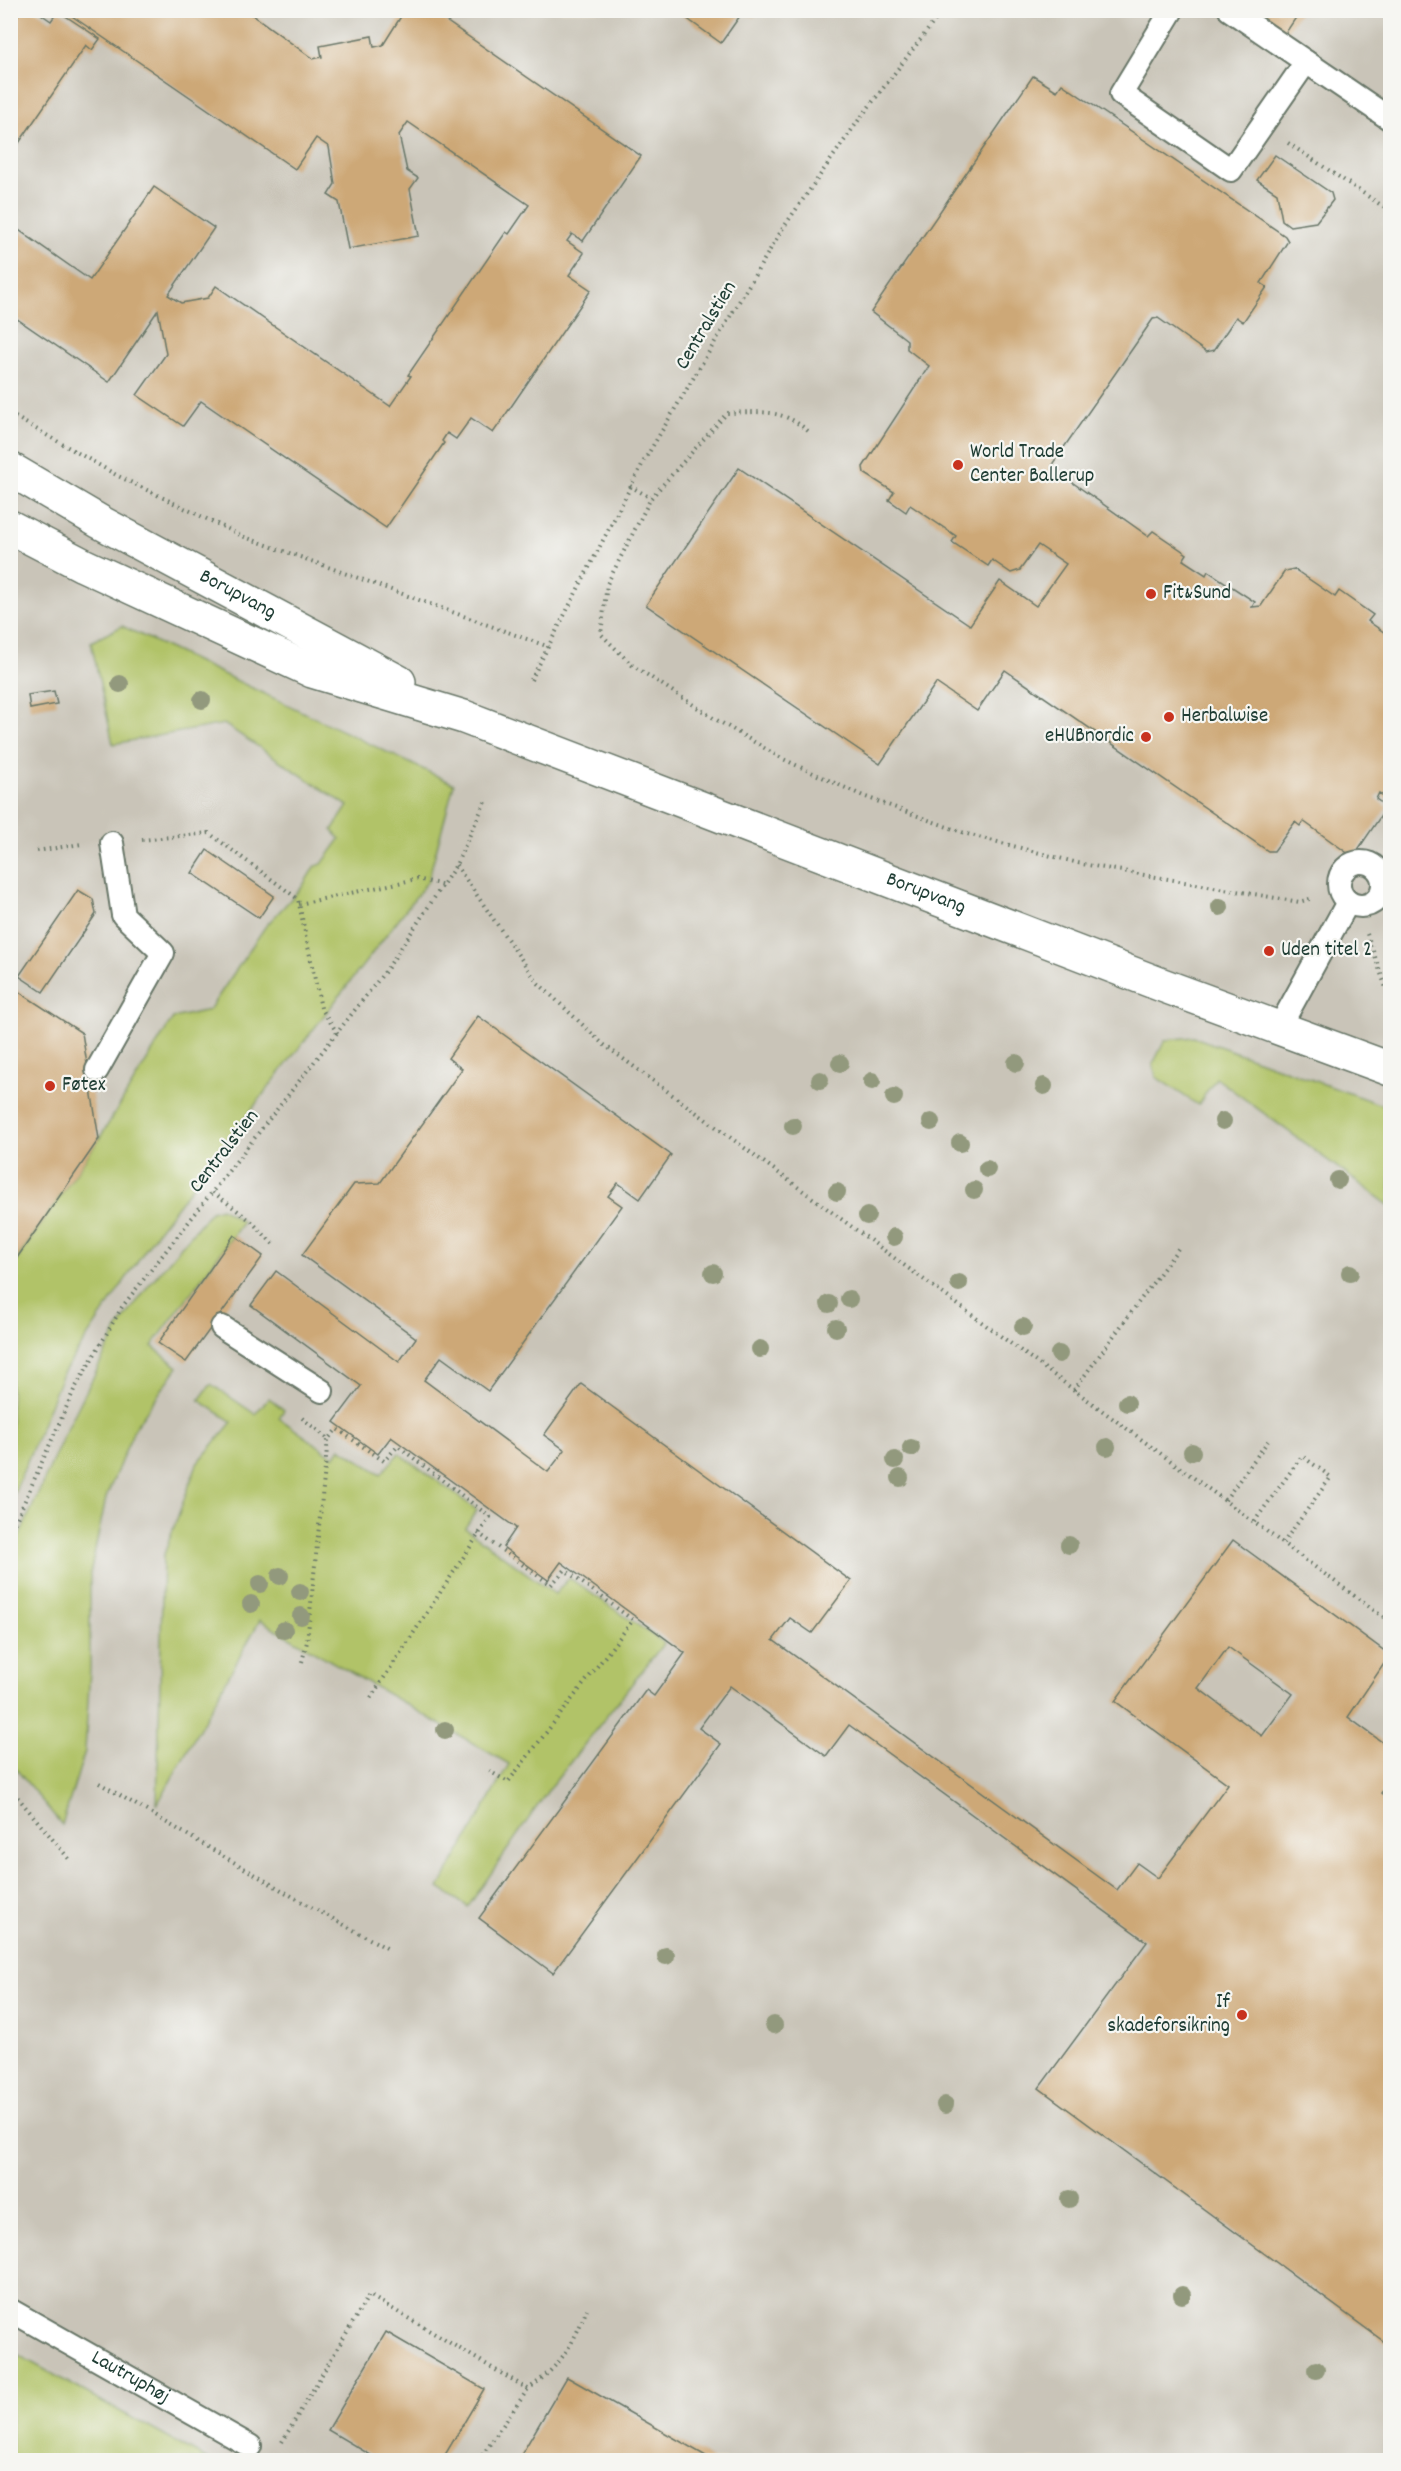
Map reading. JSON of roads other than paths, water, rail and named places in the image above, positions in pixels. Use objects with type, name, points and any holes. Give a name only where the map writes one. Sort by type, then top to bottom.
[{"type":"street","name":"Borupvang","points":[[10,469],[100,522],[464,717]]},
{"type":"street","name":"Borupvang","points":[[10,527],[83,566],[312,671],[464,717],[1390,1069]]},
{"type":"lane","points":[[1172,10],[1121,94],[1232,170],[1306,62]]},
{"type":"lane","points":[[1230,10],[1390,119]]},
{"type":"lane","points":[[97,1070],[163,953],[123,915],[112,843]]},
{"type":"lane","points":[[1279,1028],[1363,901],[1382,892],[1385,871],[1362,861],[1351,863],[1343,870],[1339,881],[1363,901]]},
{"type":"lane","points":[[222,1327],[322,1391]]},
{"type":"lane","name":"Lautruphøj","points":[[10,2310],[250,2446]]},
{"type":"place","name":"World Trade Center Ballerup","points":[[958,465]]},
{"type":"place","name":"Fit&Sund","points":[[1151,594]]},
{"type":"place","name":"Herbalwise","points":[[1169,717]]},
{"type":"place","name":"eHUBnordic","points":[[1146,737]]},
{"type":"place","name":"Uden titel 2","points":[[1269,951]]},
{"type":"place","name":"Føtex","points":[[50,1086]]},
{"type":"place","name":"If skadeforsikring","points":[[1242,2015]]}]
